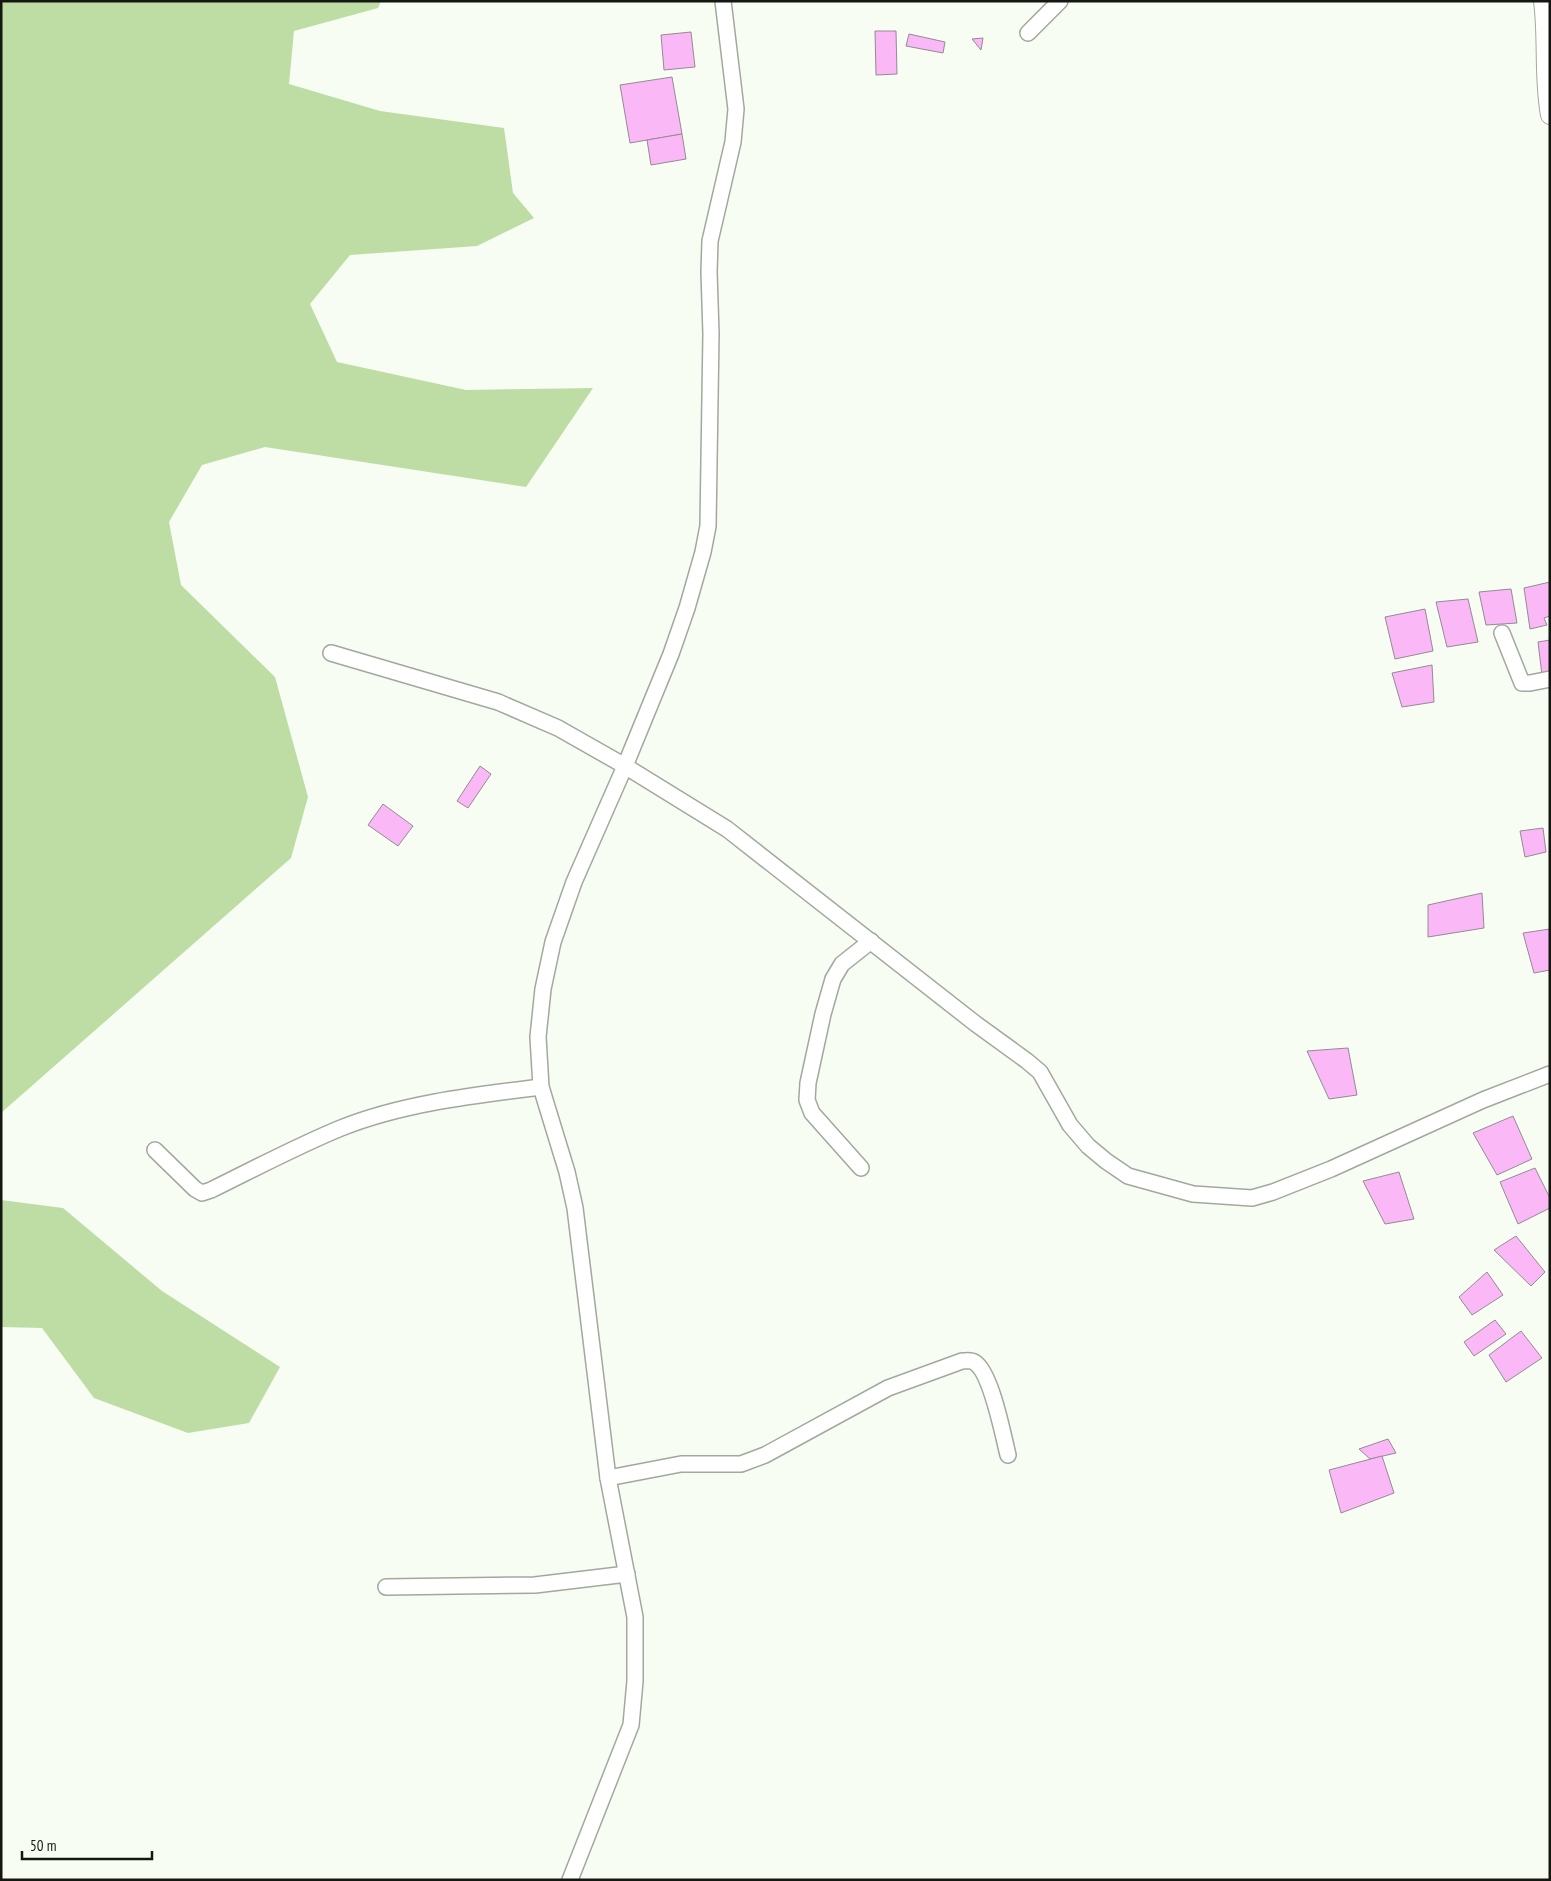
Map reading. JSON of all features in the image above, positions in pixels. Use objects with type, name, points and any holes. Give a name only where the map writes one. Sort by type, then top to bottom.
[{"type":"street","points":[[570,1880],[631,1725],[635,1681],[635,1618],[608,1478],[575,1208],[567,1172],[542,1087],[538,1037],[543,989],[552,942],[574,882],[625,766],[671,654],[704,552],[708,526],[711,334],[710,241],[733,142],[736,109],[723,1]]},
{"type":"street","points":[[1028,33],[1060,1]]},
{"type":"street","points":[[1543,1],[1546,25],[1545,68],[1550,115]]},
{"type":"street","points":[[1502,633],[1522,683],[1550,679]]},
{"type":"street","points":[[331,653],[498,702],[558,728],[727,828],[1040,1072],[1070,1125],[1088,1146],[1128,1176],[1193,1194],[1252,1198],[1273,1192],[1331,1169],[1483,1100],[1550,1074]]},
{"type":"street","points":[[861,1168],[812,1113],[807,1100],[810,1074],[833,979],[842,964],[871,941]]},
{"type":"street","points":[[155,1150],[195,1189],[202,1193],[342,1128],[378,1115],[457,1098],[542,1087]]},
{"type":"street","points":[[608,1478],[681,1464],[741,1464],[765,1455],[888,1388],[962,1361],[973,1361],[980,1367],[987,1379],[1008,1455]]},
{"type":"street","points":[[386,1587],[535,1585],[627,1574]]},
{"type":"green space","points":[[1,1],[381,1],[378,8],[294,31],[289,84],[380,111],[504,128],[513,193],[534,218],[477,246],[350,255],[310,304],[337,362],[466,390],[593,388],[526,487],[265,447],[202,465],[169,522],[181,585],[275,677],[308,797],[291,858],[1,1113]]},
{"type":"green space","points":[[1,1200],[63,1208],[162,1291],[280,1367],[249,1423],[188,1433],[94,1398],[42,1328],[1,1327]]},
{"type":"building","points":[[875,31],[896,31],[897,74],[876,75]]},
{"type":"building","points":[[691,32],[695,67],[664,70],[661,35]]},
{"type":"building","points":[[909,34],[945,42],[943,53],[906,46]]},
{"type":"building","points":[[983,38],[981,50],[972,39]]},
{"type":"building","points":[[672,77],[682,134],[630,143],[620,85]]},
{"type":"building","points":[[682,134],[686,159],[651,165],[647,140]]},
{"type":"building","points":[[1550,582],[1550,616],[1544,618],[1547,625],[1530,629],[1524,588]]},
{"type":"building","points":[[1511,589],[1517,623],[1486,625],[1479,592]]},
{"type":"building","points":[[1468,599],[1478,642],[1447,647],[1436,602]]},
{"type":"building","points":[[1425,609],[1433,651],[1395,659],[1385,617]]},
{"type":"building","points":[[1550,640],[1550,674],[1542,675],[1538,642]]},
{"type":"building","points":[[1432,665],[1434,702],[1402,707],[1392,673]]},
{"type":"building","points":[[480,766],[491,774],[468,808],[457,801]]},
{"type":"building","points":[[383,804],[413,826],[398,846],[368,825]]},
{"type":"building","points":[[1543,828],[1546,852],[1525,857],[1520,831]]},
{"type":"building","points":[[1482,893],[1484,928],[1428,937],[1428,905]]},
{"type":"building","points":[[1550,929],[1550,970],[1534,973],[1523,933]]},
{"type":"building","points":[[1348,1048],[1357,1095],[1329,1099],[1307,1051]]},
{"type":"building","points":[[1513,1116],[1532,1159],[1497,1175],[1473,1133]]},
{"type":"building","points":[[1535,1168],[1550,1198],[1550,1208],[1518,1224],[1500,1182]]},
{"type":"building","points":[[1399,1172],[1414,1219],[1385,1224],[1363,1181]]},
{"type":"building","points":[[1516,1236],[1545,1272],[1531,1286],[1494,1250]]},
{"type":"building","points":[[1487,1272],[1503,1295],[1472,1315],[1459,1297]]},
{"type":"building","points":[[1495,1320],[1506,1334],[1474,1356],[1464,1342]]},
{"type":"building","points":[[1521,1331],[1542,1358],[1506,1382],[1489,1355]]},
{"type":"building","points":[[1388,1439],[1396,1453],[1370,1459],[1359,1449]]},
{"type":"building","points":[[1382,1456],[1394,1493],[1341,1513],[1329,1470]]}]
